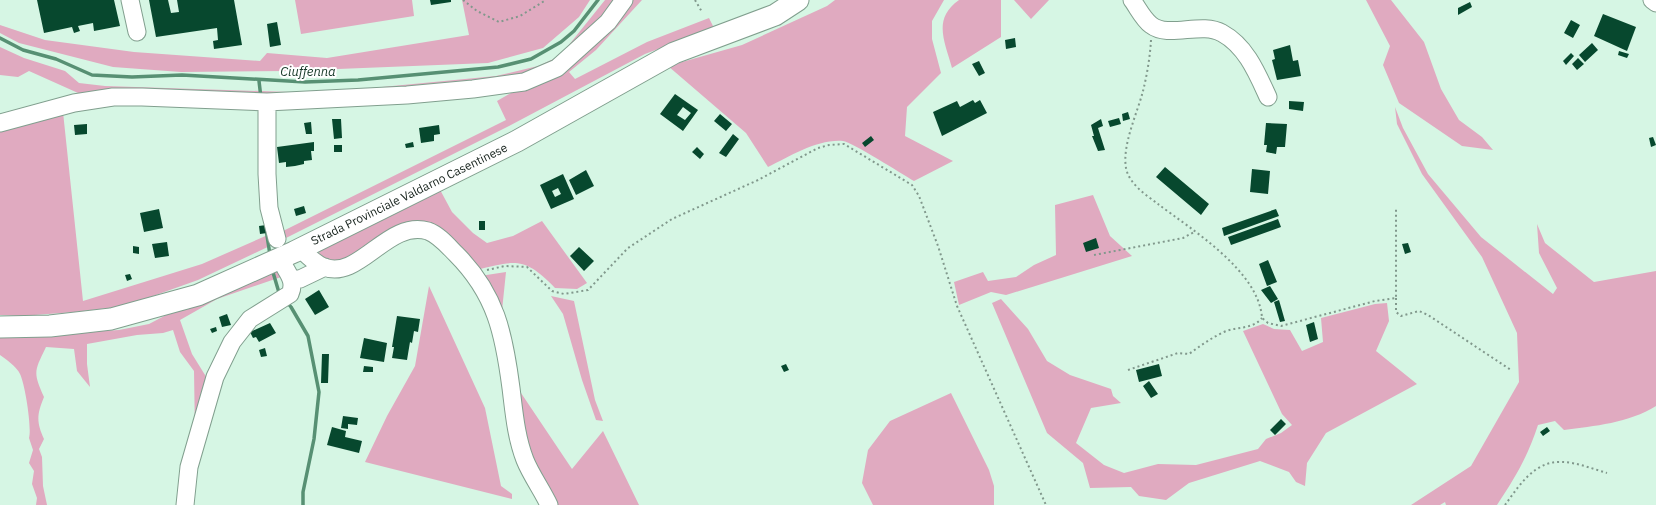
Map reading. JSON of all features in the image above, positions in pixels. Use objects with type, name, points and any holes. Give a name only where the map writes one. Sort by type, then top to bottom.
[{"type":"main road","name":"Strada Provinciale Valdarno Casentinese","points":[[0,327],[50,326],[111,319],[141,312],[198,295],[300,249],[517,141],[674,52],[775,15],[798,0]]},
{"type":"street","points":[[130,0],[137,32]]},
{"type":"street","points":[[0,123],[74,103],[113,97],[267,102],[415,94],[473,89],[524,82],[557,68],[608,22],[624,0]]},
{"type":"street","points":[[1132,0],[1151,25],[1160,29],[1175,30],[1209,28],[1222,32],[1234,41],[1244,52],[1268,96]]},
{"type":"street","points":[[1652,0],[1656,3]]},
{"type":"street","points":[[267,102],[267,174],[270,208],[277,239]]},
{"type":"street","points":[[300,249],[325,268],[333,269],[358,261],[393,236],[410,230],[419,229],[430,232],[439,238],[472,273],[487,293],[499,322],[507,358],[515,419],[525,460],[549,505]]},
{"type":"street","points":[[185,505],[189,467],[215,377],[232,342],[250,319],[290,294],[293,287],[288,273],[300,279],[325,268]]},
{"type":"path","points":[[463,0],[477,11],[499,22],[520,16],[546,0]]},
{"type":"path","points":[[695,0],[702,12]]},
{"type":"path","points":[[1128,370],[1178,353],[1188,354],[1200,345],[1226,331],[1250,326],[1262,318],[1262,310],[1252,288],[1241,272],[1147,195],[1130,179],[1126,168],[1127,148],[1144,83],[1150,47],[1151,25]]},
{"type":"path","points":[[472,273],[505,266],[527,268],[552,291],[564,294],[588,290],[628,248],[672,219],[758,180],[818,148],[829,145],[844,144],[912,185],[919,196],[938,246],[957,306],[1046,505]]},
{"type":"path","points":[[1396,209],[1396,312],[1401,316],[1419,311],[1428,315],[1512,370]]},
{"type":"path","points":[[1094,255],[1182,238],[1194,232]]},
{"type":"path","points":[[1262,318],[1268,323],[1281,326],[1375,301],[1396,298]]},
{"type":"path","points":[[1505,505],[1524,480],[1541,465],[1561,462],[1607,473]]},
{"type":"shaded area","points":[[295,0],[412,0],[414,16],[301,34]]},
{"type":"shaded area","points":[[462,0],[590,0],[579,17],[543,48],[488,63],[288,71],[181,72],[113,67],[19,43],[0,33],[0,25],[45,40],[134,52],[260,61],[267,53],[327,58],[469,35]]},
{"type":"shaded area","points":[[605,0],[618,0],[556,65],[523,79],[320,97],[87,97],[29,71],[18,77],[0,75],[0,47],[24,58],[65,71],[79,83],[105,86],[320,93],[496,76],[538,66],[560,56]]},
{"type":"shaded area","points":[[632,0],[642,0],[596,50],[569,72],[575,79],[647,42],[709,18],[714,28],[645,54],[509,126],[284,239],[281,232],[506,120],[497,101],[523,86]]},
{"type":"shaded area","points":[[835,0],[944,0],[932,21],[932,39],[941,73],[907,107],[905,136],[953,161],[914,181],[848,143],[843,141],[833,141],[804,149],[768,167],[746,133],[668,66],[742,45],[827,6]]},
{"type":"shaded area","points":[[959,0],[1001,0],[1001,37],[952,68],[944,40],[943,23],[951,7]]},
{"type":"shaded area","points":[[1014,0],[1049,0],[1031,19]]},
{"type":"shaded area","points":[[1366,0],[1391,0],[1424,42],[1441,89],[1459,120],[1482,137],[1493,150],[1462,146],[1399,103],[1383,65],[1390,46]]},
{"type":"shaded area","points":[[1395,107],[1403,128],[1428,174],[1481,237],[1553,294],[1557,288],[1539,253],[1537,224],[1545,243],[1594,282],[1656,271],[1656,406],[1646,412],[1623,420],[1599,425],[1564,430],[1555,421],[1538,425],[1530,447],[1510,485],[1497,505],[1446,505],[1445,502],[1440,505],[1411,505],[1471,466],[1519,382],[1517,333],[1482,257],[1422,174],[1397,124]]},
{"type":"shaded area","points":[[63,112],[83,301],[202,264],[270,234],[274,244],[198,280],[125,306],[21,316],[0,315],[0,128]]},
{"type":"shaded area","points":[[438,186],[452,212],[473,233],[487,243],[513,236],[542,221],[587,283],[577,289],[555,288],[536,271],[527,266],[511,263],[476,270],[433,229],[355,258],[332,264],[320,256],[318,248]]},
{"type":"shaded area","points":[[1093,195],[1110,236],[1132,256],[1006,295],[991,292],[959,305],[954,282],[983,272],[988,281],[1016,277],[1034,265],[1056,255],[1055,205]]},
{"type":"shaded area","points":[[279,266],[284,276],[217,299],[180,320],[192,354],[210,383],[195,435],[194,371],[180,352],[173,330],[163,333],[137,335],[87,344],[87,364],[90,387],[77,371],[74,349],[46,347],[36,372],[44,397],[38,418],[44,439],[39,449],[42,457],[43,486],[47,505],[36,505],[37,498],[32,484],[34,471],[29,463],[33,450],[29,438],[29,416],[24,387],[19,371],[0,355],[0,334],[53,334],[119,330],[149,324],[170,313]]},
{"type":"shaded area","points":[[506,272],[501,320],[480,276]]},
{"type":"shaded area","points":[[429,286],[485,408],[501,486],[512,494],[512,499],[365,462],[387,416],[415,366]]},
{"type":"shaded area","points":[[551,296],[574,301],[595,400],[603,421],[596,420],[582,380],[563,314]]},
{"type":"shaded area","points":[[1001,299],[1028,329],[1047,361],[1070,375],[1111,389],[1113,396],[1121,403],[1091,408],[1076,443],[1104,465],[1124,473],[1158,464],[1196,465],[1258,449],[1266,439],[1281,433],[1292,425],[1282,414],[1243,331],[1263,324],[1274,329],[1290,330],[1302,351],[1323,342],[1321,318],[1375,304],[1387,303],[1389,321],[1376,351],[1417,384],[1326,433],[1307,463],[1305,486],[1296,482],[1289,472],[1260,461],[1189,483],[1166,500],[1139,496],[1131,487],[1090,488],[1083,463],[1047,433],[992,303]]},
{"type":"shaded area","points":[[519,390],[572,469],[603,431],[639,505],[555,505],[535,467],[522,419]]},
{"type":"shaded area","points":[[951,393],[989,470],[994,486],[994,505],[873,505],[862,483],[868,450],[890,421]]},
{"type":"building","points":[[37,0],[114,0],[120,26],[94,31],[93,23],[78,26],[80,31],[74,33],[72,27],[44,33]]},
{"type":"building","points":[[149,0],[168,0],[171,13],[179,12],[177,0],[234,0],[242,45],[214,49],[213,41],[218,40],[217,28],[156,37]]},
{"type":"building","points":[[430,0],[451,0],[451,2],[431,5]]},
{"type":"building","points":[[1470,2],[1472,7],[1458,15],[1458,8]]},
{"type":"building","points":[[1603,14],[1636,27],[1627,51],[1594,36]]},
{"type":"building","points":[[1571,20],[1580,25],[1573,38],[1564,33]]},
{"type":"building","points":[[277,22],[281,45],[270,47],[267,24]]},
{"type":"building","points":[[1015,38],[1016,47],[1006,49],[1005,40]]},
{"type":"building","points":[[1592,43],[1598,50],[1585,62],[1579,55]]},
{"type":"building","points":[[1290,45],[1293,61],[1298,60],[1301,76],[1277,80],[1272,60],[1275,59],[1273,50]]},
{"type":"building","points":[[1619,51],[1629,54],[1627,58],[1618,55]]},
{"type":"building","points":[[1571,53],[1574,56],[1566,65],[1563,61]]},
{"type":"building","points":[[1578,58],[1584,64],[1577,70],[1572,64]]},
{"type":"building","points":[[979,61],[985,73],[979,76],[972,64]]},
{"type":"building","points":[[675,94],[698,110],[683,131],[660,114]],"holes":[[[683,107],[691,113],[685,120],[677,115]]]},
{"type":"building","points":[[973,100],[975,103],[980,100],[987,113],[942,136],[933,112],[957,101],[960,107]]},
{"type":"building","points":[[1289,101],[1304,102],[1303,111],[1289,109]]},
{"type":"building","points":[[1128,112],[1130,119],[1123,121],[1122,114]]},
{"type":"building","points":[[720,114],[732,124],[726,131],[714,121]]},
{"type":"building","points":[[1119,118],[1121,124],[1110,127],[1108,121]]},
{"type":"building","points":[[332,119],[341,119],[342,138],[334,139]]},
{"type":"building","points":[[1101,119],[1103,126],[1098,128],[1105,150],[1098,151],[1092,136],[1094,136],[1091,125]]},
{"type":"building","points":[[311,122],[312,134],[306,134],[304,123]]},
{"type":"building","points":[[1266,123],[1287,124],[1285,147],[1277,147],[1276,154],[1266,152],[1267,145],[1264,145]]},
{"type":"building","points":[[87,124],[87,134],[75,135],[74,125]]},
{"type":"building","points":[[439,125],[440,134],[434,135],[434,141],[421,143],[419,128]]},
{"type":"building","points":[[733,134],[739,139],[726,157],[719,153]]},
{"type":"building","points":[[871,136],[874,140],[865,147],[862,143]]},
{"type":"building","points":[[1653,137],[1656,145],[1651,147],[1649,138]]},
{"type":"building","points":[[314,142],[314,151],[311,151],[312,160],[304,161],[304,164],[286,167],[286,162],[279,163],[277,147]]},
{"type":"building","points":[[413,142],[414,147],[406,148],[405,144]]},
{"type":"building","points":[[334,145],[342,145],[342,152],[334,152]]},
{"type":"building","points":[[697,147],[704,154],[700,159],[692,152]]},
{"type":"building","points":[[1165,167],[1209,204],[1201,215],[1156,177]]},
{"type":"building","points":[[1252,169],[1270,171],[1268,194],[1250,192]]},
{"type":"building","points":[[586,170],[594,186],[576,195],[569,180]]},
{"type":"building","points":[[563,174],[574,199],[551,209],[540,185]],"holes":[[[558,188],[561,194],[555,197],[552,191]]]},
{"type":"building","points":[[304,206],[306,213],[296,216],[294,209]]},
{"type":"building","points":[[159,209],[163,228],[144,232],[140,213]]},
{"type":"building","points":[[1276,209],[1279,216],[1224,236],[1222,228]]},
{"type":"building","points":[[1278,219],[1281,227],[1231,245],[1228,237]]},
{"type":"building","points":[[479,221],[485,221],[485,230],[479,230]]},
{"type":"building","points":[[266,225],[267,233],[260,234],[259,226]]},
{"type":"building","points":[[1096,238],[1099,248],[1086,252],[1083,243]]},
{"type":"building","points":[[167,242],[169,256],[155,258],[152,244]]},
{"type":"building","points":[[1408,243],[1411,252],[1405,254],[1402,244]]},
{"type":"building","points":[[133,246],[139,247],[139,254],[133,253]]},
{"type":"building","points":[[579,247],[594,261],[584,271],[570,256]]},
{"type":"building","points":[[1268,260],[1277,282],[1267,286],[1259,264]]},
{"type":"building","points":[[130,274],[132,279],[127,281],[125,275]]},
{"type":"building","points":[[1270,286],[1278,299],[1271,303],[1261,290]]},
{"type":"building","points":[[319,290],[329,307],[315,315],[305,299]]},
{"type":"building","points":[[1279,300],[1285,321],[1280,322],[1274,302]]},
{"type":"building","points":[[227,314],[231,325],[222,327],[219,317]]},
{"type":"building","points":[[397,316],[420,319],[418,332],[414,331],[412,343],[410,342],[407,360],[392,358],[394,347],[392,347]]},
{"type":"building","points":[[1314,322],[1318,339],[1310,342],[1306,325]]},
{"type":"building","points":[[270,323],[276,333],[259,342],[256,337],[253,338],[250,332]]},
{"type":"building","points":[[216,327],[217,331],[212,333],[210,329]]},
{"type":"building","points":[[364,338],[387,343],[384,362],[360,358]]},
{"type":"building","points":[[265,348],[267,356],[261,357],[259,350]]},
{"type":"building","points":[[322,354],[329,354],[328,383],[321,383]]},
{"type":"building","points":[[786,364],[789,370],[784,372],[781,366]]},
{"type":"building","points":[[1159,364],[1162,376],[1139,382],[1136,370]]},
{"type":"building","points":[[364,366],[373,367],[373,372],[363,372]]},
{"type":"building","points":[[1149,381],[1158,394],[1151,398],[1143,386]]},
{"type":"building","points":[[343,416],[358,418],[357,425],[348,424],[348,429],[341,428]]},
{"type":"building","points":[[1281,419],[1286,424],[1275,435],[1270,430]]},
{"type":"building","points":[[332,427],[346,431],[345,437],[362,441],[359,453],[327,445]]},
{"type":"building","points":[[1547,427],[1550,431],[1543,436],[1540,432]]},
{"type":"waterway","name":"Ciuffenna","points":[[0,38],[23,50],[56,59],[92,75],[132,77],[182,75],[305,82],[358,80],[498,67],[531,59],[561,42],[574,31],[598,0]]},
{"type":"waterway","points":[[259,81],[261,98]]},
{"type":"waterway","points":[[266,229],[270,255]]},
{"type":"waterway","points":[[272,269],[280,296]]},
{"type":"waterway","points":[[286,301],[308,336],[319,392],[314,439],[303,492],[303,505]]}]
